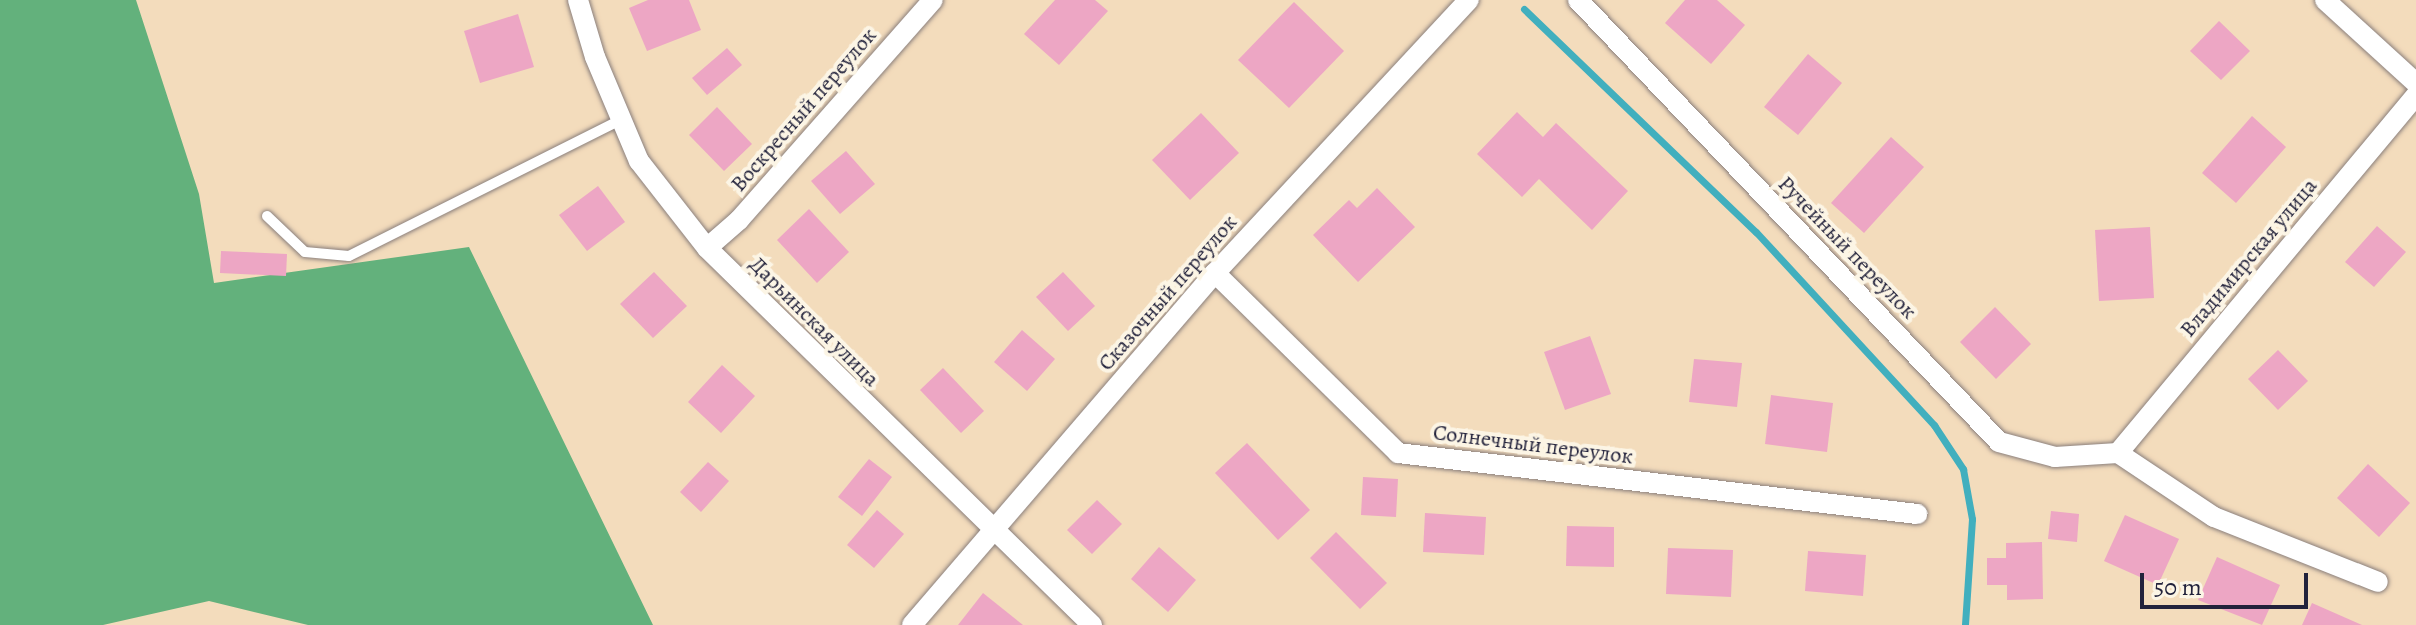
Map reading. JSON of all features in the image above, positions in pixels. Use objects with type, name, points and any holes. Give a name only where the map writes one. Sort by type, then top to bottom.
[{"type":"street","name":"Дарьинская улица","points":[[578,0],[620,120],[639,161],[707,248],[992,532],[1092,625]]},
{"type":"street","name":"Воскресный переулок","points":[[707,248],[739,220],[933,0]]},
{"type":"street","name":"Сказочный переулок","points":[[912,625],[1215,273],[1469,0]]},
{"type":"street","name":"Ручейный переулок","points":[[1578,0],[1999,442],[2055,457],[2118,453]]},
{"type":"street","points":[[2325,0],[2416,83]]},
{"type":"street","name":"Владимирская улица","points":[[2118,453],[2416,95]]},
{"type":"street","name":"Солнечный переулок","points":[[1215,273],[1398,453],[1917,514]]},
{"type":"street","points":[[2118,453],[2214,517],[2378,582]]},
{"type":"lane","points":[[267,216],[305,252],[349,256],[620,120]]},
{"type":"green space","points":[[0,0],[136,0],[199,194],[214,283],[469,247],[653,625],[308,625],[209,601],[103,625],[0,625]]},
{"type":"building","points":[[648,0],[689,0],[701,30],[647,51],[629,8]]},
{"type":"building","points":[[1055,0],[1095,0],[1108,11],[1059,65],[1024,34]]},
{"type":"building","points":[[1685,0],[1717,0],[1745,25],[1711,64],[1665,23]]},
{"type":"building","points":[[1294,2],[1344,51],[1289,108],[1238,60]]},
{"type":"building","points":[[518,14],[534,67],[480,83],[464,31]]},
{"type":"building","points":[[2219,21],[2250,51],[2221,80],[2190,51]]},
{"type":"building","points":[[727,48],[742,65],[707,95],[692,78]]},
{"type":"building","points":[[1808,54],[1842,83],[1798,135],[1764,107]]},
{"type":"building","points":[[717,107],[752,144],[724,171],[689,135]]},
{"type":"building","points":[[1517,112],[1543,137],[1556,123],[1628,191],[1592,230],[1539,179],[1522,197],[1477,154]]},
{"type":"building","points":[[1201,113],[1239,153],[1190,200],[1152,160]]},
{"type":"building","points":[[2252,116],[2286,147],[2236,203],[2202,173]]},
{"type":"building","points":[[1891,137],[1924,167],[1864,233],[1831,203]]},
{"type":"building","points":[[846,151],[875,184],[840,214],[811,181]]},
{"type":"building","points":[[598,186],[625,222],[587,251],[559,215]]},
{"type":"building","points":[[1377,188],[1415,227],[1358,282],[1313,235],[1349,200],[1357,208]]},
{"type":"building","points":[[809,209],[849,252],[817,283],[777,240]]},
{"type":"building","points":[[2377,226],[2406,252],[2374,287],[2345,262]]},
{"type":"building","points":[[2150,227],[2154,298],[2099,301],[2095,230]]},
{"type":"building","points":[[221,251],[287,254],[286,276],[220,273]]},
{"type":"building","points":[[654,272],[687,306],[653,338],[620,304]]},
{"type":"building","points":[[1063,272],[1095,306],[1068,331],[1036,297]]},
{"type":"building","points":[[1995,307],[2031,344],[1996,379],[1960,342]]},
{"type":"building","points":[[1022,330],[1055,359],[1027,391],[994,362]]},
{"type":"building","points":[[1590,336],[1611,394],[1565,410],[1544,352]]},
{"type":"building","points":[[2278,350],[2308,381],[2278,410],[2248,379]]},
{"type":"building","points":[[1694,359],[1742,363],[1737,407],[1689,402]]},
{"type":"building","points":[[722,365],[755,396],[721,433],[688,402]]},
{"type":"building","points":[[943,368],[984,411],[961,433],[920,390]]},
{"type":"building","points":[[1771,395],[1833,403],[1827,452],[1765,444]]},
{"type":"building","points":[[1247,443],[1310,510],[1278,540],[1215,473]]},
{"type":"building","points":[[869,459],[892,477],[862,516],[838,497]]},
{"type":"building","points":[[708,462],[729,481],[701,512],[680,492]]},
{"type":"building","points":[[2368,464],[2410,503],[2379,537],[2337,498]]},
{"type":"building","points":[[1363,477],[1398,479],[1396,517],[1361,515]]},
{"type":"building","points":[[1097,500],[1122,524],[1092,554],[1067,530]]},
{"type":"building","points":[[877,510],[904,534],[874,568],[847,545]]},
{"type":"building","points":[[2051,511],[2079,514],[2077,542],[2048,539]]},
{"type":"building","points":[[1425,513],[1486,517],[1484,555],[1423,552]]},
{"type":"building","points":[[2125,515],[2179,539],[2158,585],[2104,561]]},
{"type":"building","points":[[1567,526],[1614,527],[1614,567],[1566,566]]},
{"type":"building","points":[[1336,532],[1387,583],[1360,609],[1310,558]]},
{"type":"building","points":[[2042,542],[2043,599],[2007,600],[2007,585],[1987,585],[1987,558],[2006,558],[2006,543]]},
{"type":"building","points":[[1159,547],[1196,580],[1168,612],[1131,579]]},
{"type":"building","points":[[1668,548],[1733,550],[1731,597],[1666,594]]},
{"type":"building","points":[[1808,551],[1866,555],[1863,596],[1805,591]]},
{"type":"building","points":[[2217,557],[2280,585],[2262,625],[2198,600]]},
{"type":"building","points":[[983,593],[1023,625],[958,625]]},
{"type":"building","points":[[2312,603],[2362,625],[2302,625]]},
{"type":"waterway","points":[[1524,9],[1756,232],[1934,425],[1963,469],[1972,519],[1965,625]]}]
